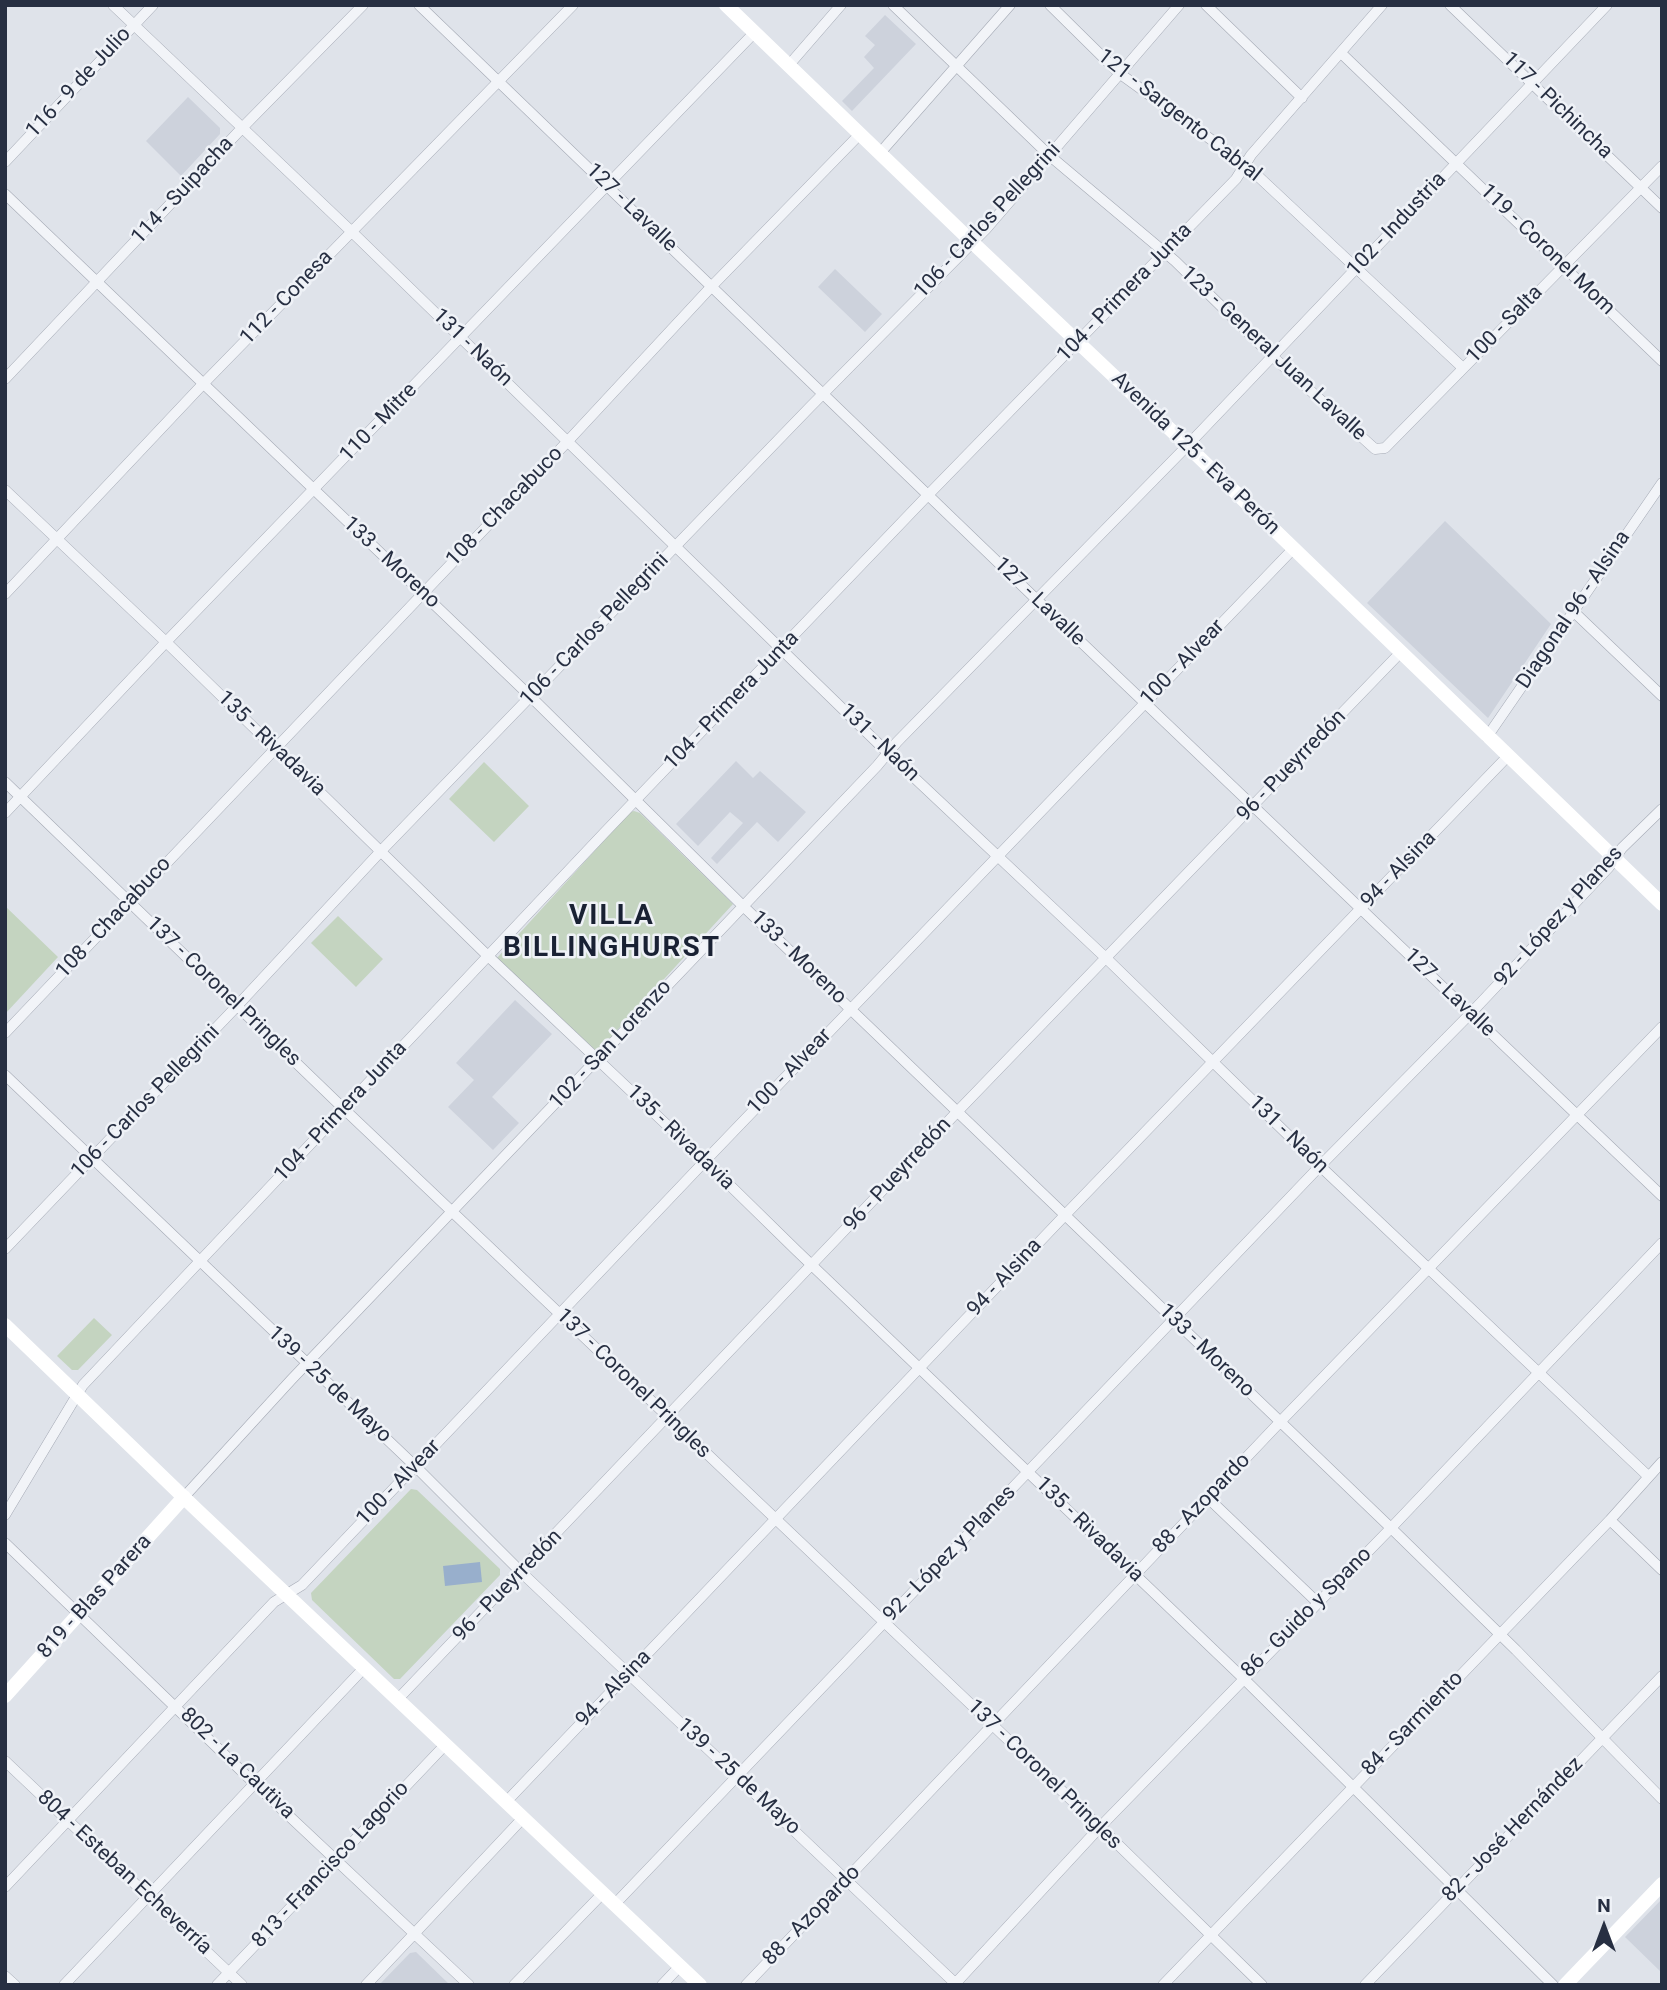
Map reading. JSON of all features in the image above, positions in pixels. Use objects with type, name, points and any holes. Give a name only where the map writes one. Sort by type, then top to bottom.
[{"type":"main road","name":"Avenida 125 - Eva Perón","points":[[726,5],[1662,904]]},
{"type":"main road","points":[[5,1325],[700,1985]]},
{"type":"main road","name":"819 - Blas Parera","points":[[5,1696],[184,1497]]},
{"type":"main road","points":[[1564,1985],[1662,1884]]},
{"type":"street","name":"131 - Naón","points":[[113,5],[461,337],[888,753],[1648,1476]]},
{"type":"street","name":"116 - 9 de Julio","points":[[5,162],[153,5]]},
{"type":"street","name":"114 - Suipacha","points":[[5,379],[362,5]]},
{"type":"street","name":"127 - Lavalle","points":[[419,5],[1662,1196]]},
{"type":"street","name":"112 - Conesa","points":[[5,594],[203,384],[573,5]]},
{"type":"street","points":[[789,65],[841,5]]},
{"type":"street","name":"123 - General Juan Lavalle","points":[[893,5],[1050,156],[1165,252],[1272,356],[1375,449]]},
{"type":"street","points":[[880,153],[1010,5]]},
{"type":"street","name":"121 - Sargento Cabral","points":[[1050,5],[1119,73],[1245,164],[1463,368]]},
{"type":"street","name":"106 - Carlos Pellegrini","points":[[5,1249],[381,851],[972,242],[1050,156],[1178,5]]},
{"type":"street","points":[[1206,5],[1302,98]]},
{"type":"street","name":"104 - Primera Junta","points":[[5,1515],[77,1393],[928,495],[1236,179],[1245,164],[1382,5]]},
{"type":"street","name":"117 - Pichincha","points":[[1450,5],[1662,208]]},
{"type":"street","name":"102 - Industria","points":[[1187,446],[1607,5]]},
{"type":"street","name":"110 - Mitre","points":[[5,813],[166,642],[754,33]]},
{"type":"street","name":"119 - Coronel Mom","points":[[1341,52],[1662,361]]},
{"type":"street","name":"108 - Chacabuco","points":[[5,1033],[712,286],[860,134]]},
{"type":"street","name":"100 - Salta","points":[[1375,449],[1385,448],[1662,166]]},
{"type":"street","name":"133 - Moreno","points":[[5,194],[530,696],[742,905],[1391,1528],[1500,1634],[1662,1800]]},
{"type":"street","name":"102 - San Lorenzo","points":[[184,1497],[742,905],[1187,446]]},
{"type":"street","name":"Diagonal 96 - Alsina","points":[[1487,737],[1660,489]]},
{"type":"street","name":"135 - Rivadavia","points":[[5,490],[1243,1678],[1553,1985]]},
{"type":"street","name":"100 - Alvear","points":[[5,1887],[275,1602],[302,1585],[1293,549]]},
{"type":"street","points":[[1574,612],[1662,696]]},
{"type":"street","name":"96 - Pueyrredón","points":[[398,1699],[957,1112],[1401,652]]},
{"type":"street","name":"94 - Alsina","points":[[506,1802],[1066,1214],[1507,757]]},
{"type":"street","name":"137 - Coronel Pringles","points":[[5,782],[775,1521],[1100,1827],[1262,1985]]},
{"type":"street","name":"92 - López y Planes","points":[[615,1904],[1172,1319],[1471,1013],[1615,859],[1622,848],[1662,809]]},
{"type":"street","name":"88 - Azopardo","points":[[746,1985],[1280,1422],[1662,1027]]},
{"type":"street","name":"139 - 25 de Mayo","points":[[5,1075],[306,1365],[415,1466],[521,1572],[956,1984]]},
{"type":"street","name":"86 - Guido y Spano","points":[[956,1984],[1100,1827],[1391,1528],[1662,1243]]},
{"type":"street","name":"84 - Sarmiento","points":[[1163,1985],[1610,1520],[1662,1462]]},
{"type":"street","points":[[1208,1498],[1318,1603]]},
{"type":"street","points":[[1610,1520],[1662,1570]]},
{"type":"street","name":"802 - La Cautiva","points":[[5,1543],[469,1985]]},
{"type":"street","points":[[64,1985],[364,1668]]},
{"type":"street","name":"82 - José Hernández","points":[[1365,1985],[1662,1675]]},
{"type":"street","name":"813 - Francisco Lagorio","points":[[217,1985],[445,1745]]},
{"type":"street","name":"804 - Esteban Echeverría","points":[[5,1761],[242,1985]]},
{"type":"street","points":[[366,1985],[523,1818]]},
{"type":"street","points":[[514,1985],[603,1893]]},
{"type":"street","points":[[662,1985],[680,1966]]},
{"type":"street","points":[[5,1976],[15,1985]]},
{"type":"shaded area","points":[[885,15],[916,44],[852,111],[842,101],[874,68],[864,57],[875,45],[865,36]]},
{"type":"shaded area","points":[[188,97],[220,128],[220,134],[181,176],[146,141]]},
{"type":"shaded area","points":[[835,269],[882,314],[865,332],[818,287]]},
{"type":"shaded area","points":[[1445,521],[1551,624],[1488,718],[1367,603]]},
{"type":"shaded area","points":[[736,761],[753,778],[760,771],[806,812],[778,842],[757,822],[717,864],[711,858],[743,823],[730,812],[698,846],[676,824]]},
{"type":"shaded area","points":[[515,1000],[552,1034],[492,1097],[519,1123],[493,1150],[448,1107],[474,1080],[456,1063]]},
{"type":"shaded area","points":[[1662,1899],[1662,1973],[1625,1937]]},
{"type":"shaded area","points":[[416,1952],[450,1985],[379,1985],[410,1953]]},
{"type":"green space","points":[[484,762],[529,806],[494,842],[449,799]]},
{"type":"green space","points":[[630,812],[640,813],[733,904],[597,1052],[497,958]]},
{"type":"green space","points":[[5,906],[58,957],[5,1014]]},
{"type":"green space","points":[[338,916],[383,959],[356,987],[311,943]]},
{"type":"green space","points":[[94,1318],[112,1335],[78,1370],[72,1370],[57,1356]]},
{"type":"green space","points":[[411,1489],[417,1490],[500,1569],[500,1575],[400,1679],[394,1679],[312,1600],[311,1593]]},
{"type":"water","points":[[480,1562],[482,1582],[445,1586],[443,1566]]},
{"type":"district","name":"VILLA BILLINGHURST","points":[[612,933]]}]
